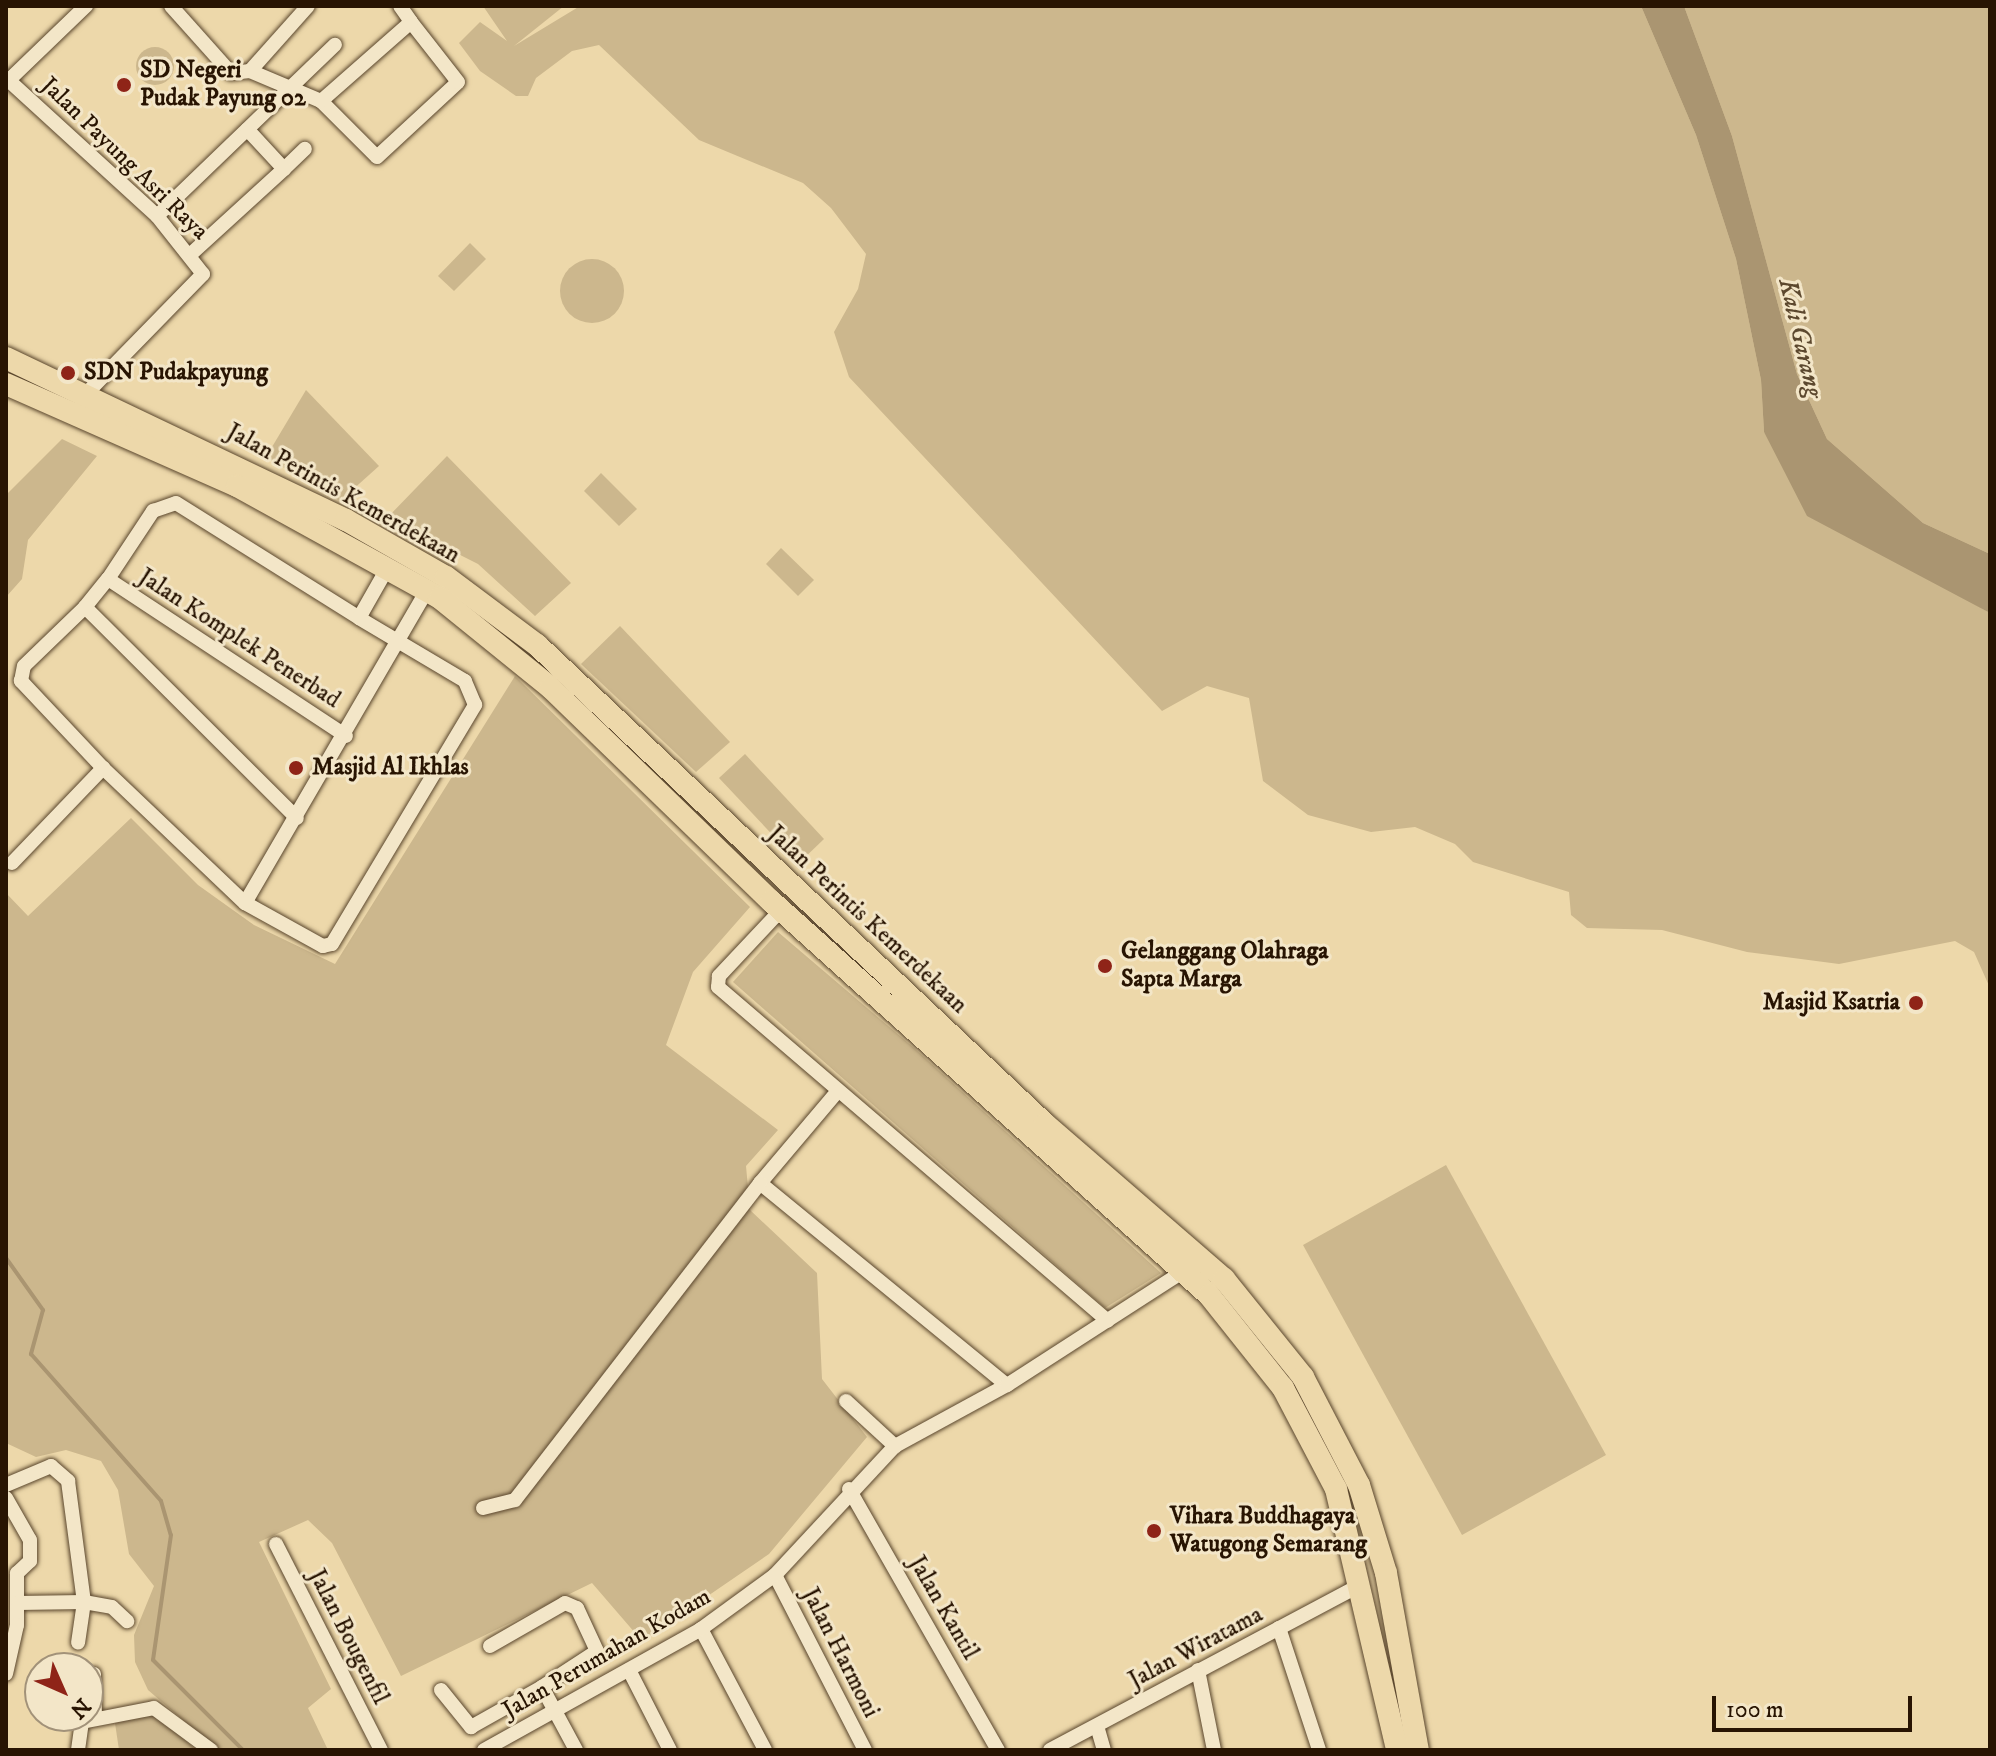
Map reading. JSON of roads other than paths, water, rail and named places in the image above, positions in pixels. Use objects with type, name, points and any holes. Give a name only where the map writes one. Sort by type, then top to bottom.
[{"type":"highway","name":"Jalan Perintis Kemerdekaan","points":[[8,361],[86,392],[393,558],[537,645],[1184,1271],[1236,1323],[1283,1388],[1336,1489],[1362,1584],[1397,1750]]},
{"type":"highway","name":"Jalan Perintis Kemerdekaan","points":[[6,384],[70,416],[237,486],[393,558],[427,590],[551,688],[781,910],[1018,1111],[1207,1263],[1303,1377],[1374,1525],[1418,1750]]},
{"type":"street","points":[[8,79],[86,6]]},
{"type":"street","points":[[171,6],[231,73],[250,71],[321,101],[377,157],[458,82],[400,6]]},
{"type":"street","points":[[250,71],[308,6]]},
{"type":"street","points":[[321,101],[411,22]]},
{"type":"street","points":[[157,216],[335,45]]},
{"type":"street","name":"Jalan Payung Asri Raya","points":[[8,79],[157,216],[192,253],[203,274],[86,392],[70,416]]},
{"type":"street","points":[[247,129],[284,169]]},
{"type":"street","points":[[192,253],[305,149]]},
{"type":"street","name":"Jalan Komplek Penerbad","points":[[176,503],[359,618],[465,681],[476,697],[382,869],[332,944],[323,946],[245,903],[103,768],[21,681],[24,666],[85,607],[108,579],[153,511],[176,503]]},
{"type":"street","points":[[359,618],[393,558]]},
{"type":"street","name":"Jalan Komplek Penerbad","points":[[108,579],[346,736]]},
{"type":"street","name":"Jalan Komplek Penerbad","points":[[245,903],[401,643],[427,590]]},
{"type":"street","points":[[85,607],[297,818]]},
{"type":"street","points":[[12,863],[103,768]]},
{"type":"street","points":[[781,910],[719,976],[718,987],[1108,1321]]},
{"type":"street","points":[[483,1508],[515,1500],[760,1183],[837,1092]]},
{"type":"street","points":[[760,1183],[1007,1385]]},
{"type":"street","name":"Jalan Perumahan Kodam","points":[[484,1750],[701,1629],[775,1575],[849,1489],[895,1446],[1007,1385],[1184,1271]]},
{"type":"street","points":[[846,1401],[895,1446]]},
{"type":"street","points":[[6,1485],[51,1466],[64,1474],[77,1516],[84,1602],[78,1643]]},
{"type":"street","name":"Jalan Kantil","points":[[849,1489],[998,1750]]},
{"type":"street","points":[[6,1498],[30,1540],[30,1561],[17,1573],[18,1603],[6,1674]]},
{"type":"street","name":"Jalan Bougenfil","points":[[276,1544],[381,1750]]},
{"type":"street","name":"Jalan Harmoni","points":[[775,1575],[865,1750]]},
{"type":"street","name":"Jalan Wiratama","points":[[1050,1750],[1362,1584]]},
{"type":"street","points":[[18,1603],[84,1602],[112,1607],[127,1621]]},
{"type":"street","points":[[441,1690],[471,1727],[542,1687],[597,1651],[577,1608],[565,1603],[490,1646]]},
{"type":"street","points":[[1279,1628],[1306,1724],[1319,1750]]},
{"type":"street","points":[[701,1629],[765,1750]]},
{"type":"street","points":[[629,1670],[670,1750]]},
{"type":"street","points":[[1198,1670],[1214,1750]]},
{"type":"street","points":[[542,1687],[576,1750]]},
{"type":"street","points":[[104,1717],[154,1708],[203,1748]]},
{"type":"street","points":[[1097,1726],[1104,1750]]},
{"type":"waterway","points":[[6,1258],[43,1310],[31,1354],[161,1501],[171,1535],[153,1660],[243,1750]]},
{"type":"place","name":"SD Negeri Pudak Payung 02","points":[[124,85]]},
{"type":"place","name":"SDN Pudakpayung","points":[[68,373]]},
{"type":"place","name":"Masjid Al Ikhlas","points":[[296,768]]},
{"type":"place","name":"Gelanggang Olahraga Sapta Marga","points":[[1105,966]]},
{"type":"place","name":"Masjid Ksatria","points":[[1916,1003]]},
{"type":"place","name":"Vihara Buddhagaya Watugong Semarang","points":[[1154,1531]]},
{"type":"water label","name":"Kali Garang","points":[[1800,338]]}]
